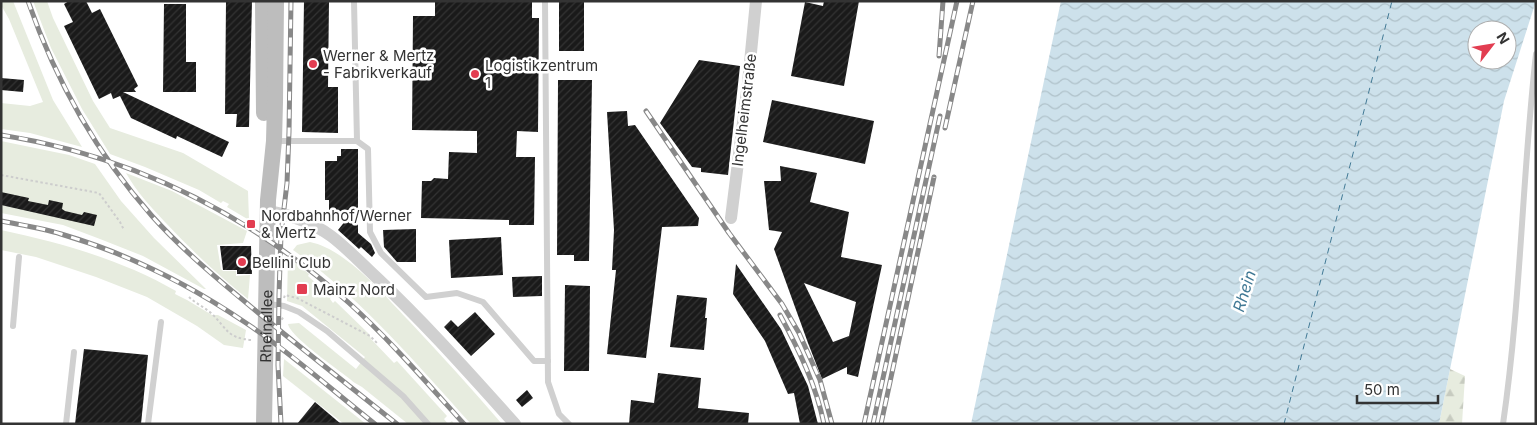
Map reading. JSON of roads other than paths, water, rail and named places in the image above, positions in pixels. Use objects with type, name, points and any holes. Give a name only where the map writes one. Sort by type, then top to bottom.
[{"type":"main road","name":"Rheinallee","points":[[263,1],[264,149],[268,206]]},
{"type":"main road","name":"Rheinallee","points":[[264,424],[268,206],[274,141],[276,1]]},
{"type":"street","name":"Ingelheimstraße","points":[[731,218],[756,1]]},
{"type":"street","points":[[268,206],[300,218],[340,243],[393,293],[515,424]]},
{"type":"lane","points":[[354,1],[356,142]]},
{"type":"lane","points":[[545,1],[548,382],[558,414],[569,424]]},
{"type":"lane","points":[[1503,424],[1536,54]]},
{"type":"lane","points":[[274,141],[356,142],[368,149],[370,232],[381,253],[426,297],[457,293],[483,302],[534,360],[548,362]]},
{"type":"lane","points":[[13,326],[19,257]]},
{"type":"lane","points":[[266,304],[279,305],[299,312],[327,331],[404,396],[428,424]]},
{"type":"lane","points":[[148,424],[161,322]]},
{"type":"lane","points":[[66,424],[74,352]]},
{"type":"water","name":"Rhein","points":[[1061,1],[1536,1],[1517,60],[1517,20],[1467,20],[1467,70],[1514,70],[1504,101],[1439,424],[971,424]]},
{"type":"railway","points":[[28,1],[51,59],[80,114],[113,167],[152,216],[179,244],[222,283],[397,424]]},
{"type":"railway","points":[[281,424],[278,365],[279,295],[281,234],[287,183],[291,1]]},
{"type":"railway","points":[[939,56],[943,1]]},
{"type":"railway","points":[[864,424],[957,1]]},
{"type":"railway","points":[[945,128],[973,1]]},
{"type":"railway","points":[[646,111],[729,233],[782,304],[799,333],[820,380],[832,424]]},
{"type":"railway","points":[[873,424],[940,116]]},
{"type":"railway","points":[[1,135],[50,145],[97,158],[143,174],[187,193],[230,216],[271,242],[311,271],[349,303],[394,347],[464,424]]},
{"type":"railway","points":[[881,424],[934,177]]},
{"type":"railway","points":[[1,221],[46,230],[85,242],[133,260],[180,283],[225,309],[263,335],[375,424]]},
{"type":"railway","points":[[780,315],[806,368],[824,424]]},
{"type":"place","name":"Werner & Mertz - Fabrikverkauf","points":[[313,64]]},
{"type":"place","name":"Logistikzentrum 1","points":[[475,74]]},
{"type":"place","name":"Nordbahnhof/Werner & Mertz","points":[[251,224]]},
{"type":"place","name":"Bellini Club","points":[[242,262]]},
{"type":"place","name":"Mainz Nord","points":[[302,289]]}]
